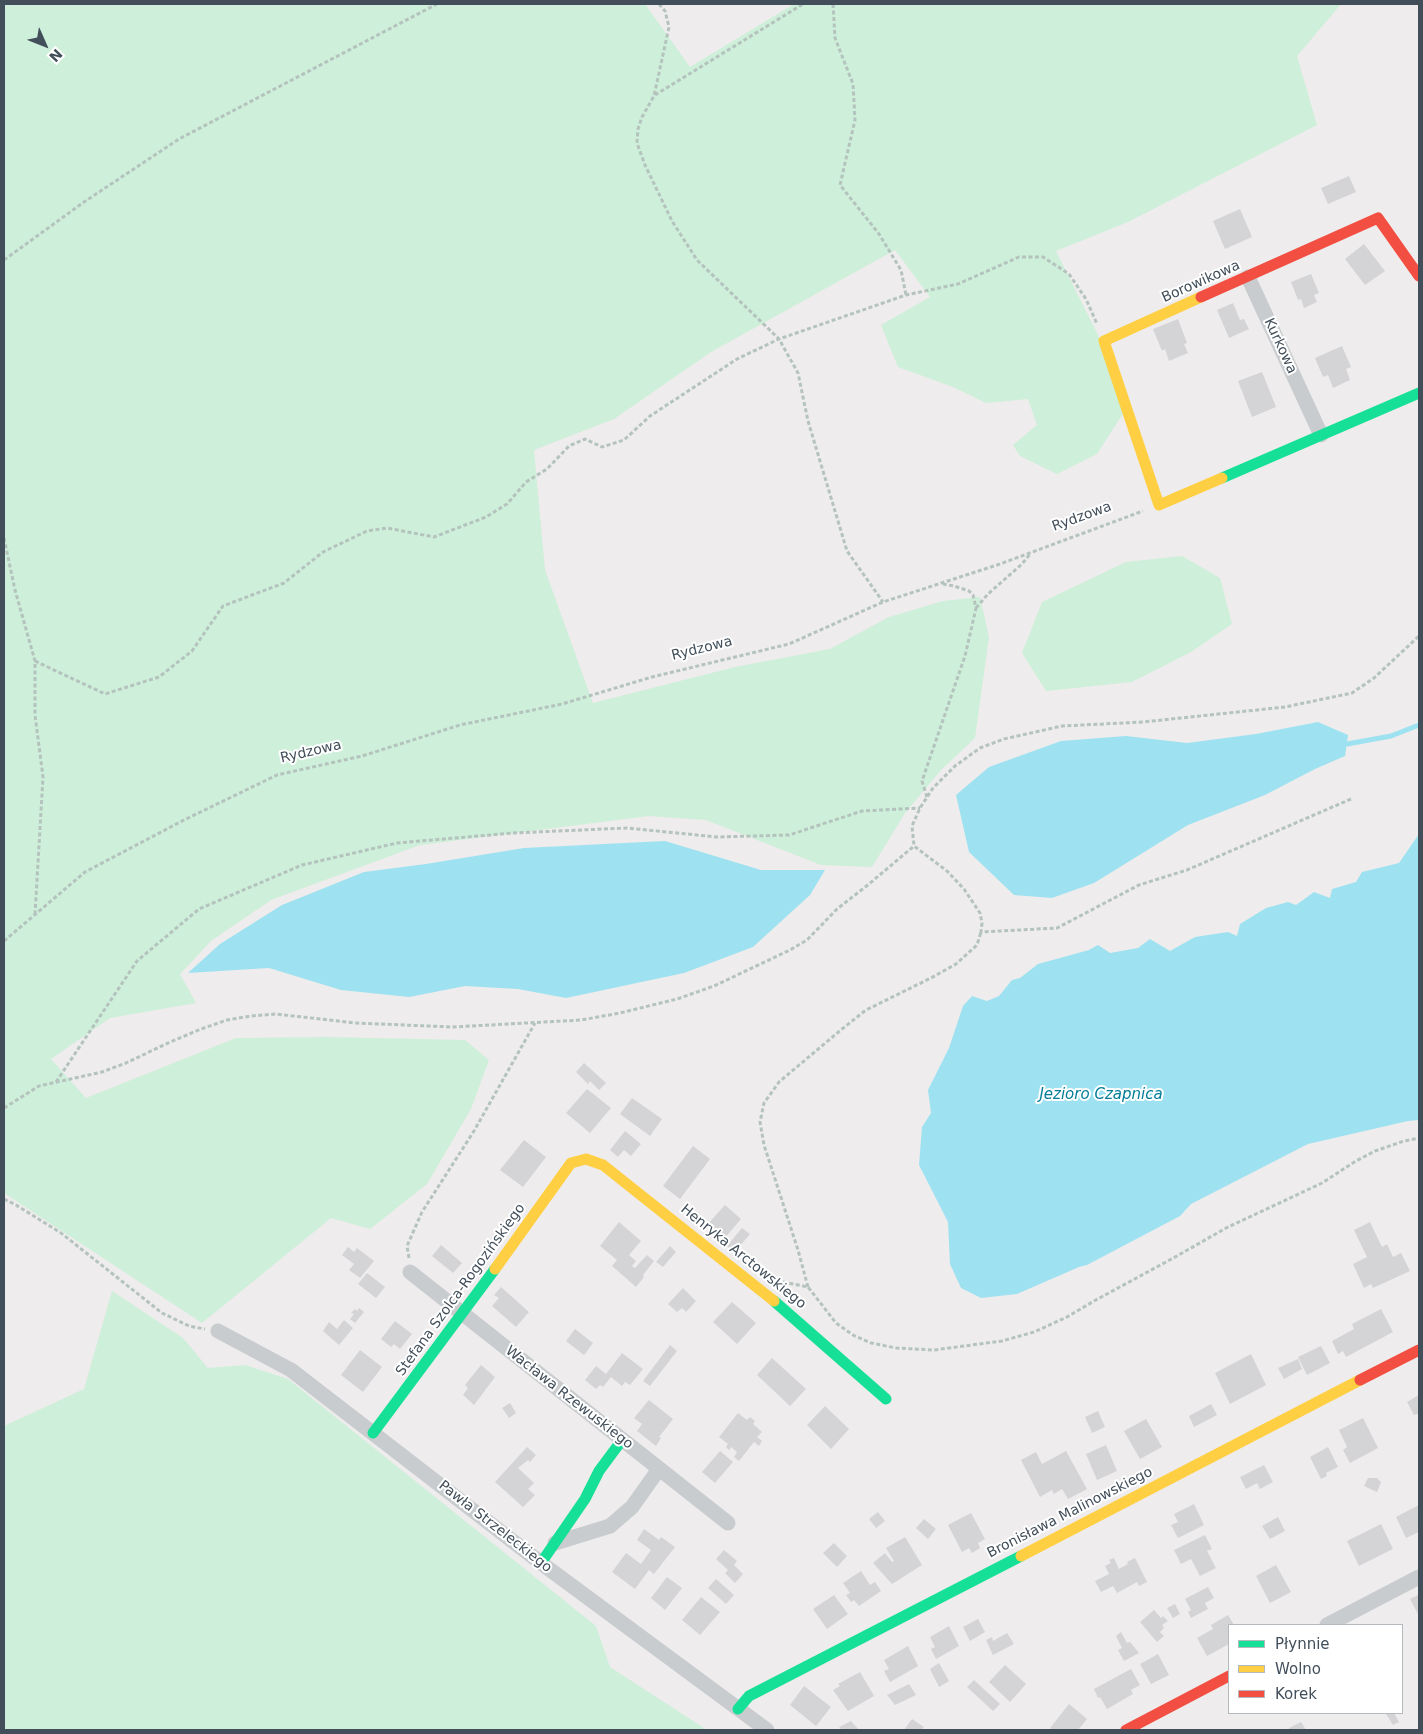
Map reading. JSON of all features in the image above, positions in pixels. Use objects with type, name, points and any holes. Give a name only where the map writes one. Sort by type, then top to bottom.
[{"type":"street","name":"Borowikowa","points":[[1104,342],[1378,218],[1419,276]]},
{"type":"street","name":"Kurkowa","points":[[1248,278],[1321,435]]},
{"type":"street","points":[[1104,342],[1158,505],[1419,393]]},
{"type":"street","name":"Henryka Arctowskiego","points":[[571,1163],[586,1159],[604,1165],[793,1316],[886,1400]]},
{"type":"street","name":"Stefana Szolca-Rogozińskiego","points":[[373,1433],[463,1314],[571,1163]]},
{"type":"street","name":"Wacława Rzewuskiego","points":[[410,1272],[728,1523]]},
{"type":"street","name":"Pawła Strzeleckiego","points":[[218,1331],[291,1370],[541,1563],[767,1730]]},
{"type":"street","name":"Bronisława Malinowskiego","points":[[738,1709],[749,1696],[1419,1350]]},
{"type":"street","points":[[541,1563],[585,1499],[599,1471],[622,1440]]},
{"type":"street","points":[[555,1543],[610,1526],[632,1507],[659,1469]]},
{"type":"street","points":[[1329,1624],[1419,1577]]},
{"type":"street","points":[[1126,1730],[1228,1677]]},
{"type":"path","points":[[4,260],[84,202],[180,139],[437,4]]},
{"type":"path","points":[[659,4],[665,11],[669,27],[654,96],[642,117],[638,129],[637,143],[645,165],[672,221],[697,260],[779,339],[798,373],[808,421],[847,552],[883,602]]},
{"type":"path","points":[[654,96],[803,4]]},
{"type":"path","points":[[833,4],[836,38],[853,84],[855,120],[840,184],[879,234],[901,270],[906,295]]},
{"type":"path","points":[[35,661],[105,694],[159,677],[192,651],[223,606],[284,583],[323,552],[367,531],[387,528],[434,537],[486,517],[507,504],[526,482],[547,469],[569,446],[585,439],[602,447],[624,440],[650,416],[737,360],[779,339],[906,295],[958,284],[1019,257],[1043,257],[1069,274],[1086,300],[1104,342]]},
{"type":"path","name":"Rydzowa","points":[[4,941],[85,872],[184,820],[276,776],[362,756],[460,726],[562,704],[652,677],[789,644],[883,602],[1030,553],[1158,505]]},
{"type":"path","points":[[4,538],[15,590],[35,661],[35,715],[42,777],[34,915]]},
{"type":"path","points":[[976,608],[988,594],[1022,564],[1030,553]]},
{"type":"path","points":[[927,797],[922,782],[965,656],[976,608],[973,595],[969,591],[941,584]]},
{"type":"path","points":[[1419,636],[1374,678],[1352,693],[1285,707],[1143,722],[1062,726],[1004,739],[980,748],[954,766],[933,788],[920,808],[912,826],[914,846],[947,871],[964,890],[980,913],[981,932],[976,946],[956,964],[866,1010],[842,1028],[779,1082],[764,1103],[760,1122],[764,1145],[808,1287],[836,1323],[853,1336],[870,1343],[896,1348],[934,1350],[1002,1341],[1034,1332],[1067,1317],[1226,1228],[1322,1183],[1375,1151],[1419,1138]]},
{"type":"path","points":[[981,932],[1057,928],[1139,885],[1187,870],[1351,799]]},
{"type":"path","points":[[56,1082],[138,961],[198,909],[302,865],[397,843],[513,833],[627,828],[717,837],[789,835],[862,811],[920,808]]},
{"type":"path","points":[[4,1108],[38,1086],[102,1072],[126,1064],[201,1029],[227,1020],[251,1016],[276,1014],[355,1023],[453,1027],[581,1020],[677,999],[714,986],[807,940],[836,908],[869,884],[914,846]]},
{"type":"path","points":[[410,1272],[407,1246],[422,1212],[474,1131],[536,1023]]},
{"type":"path","points":[[4,1199],[61,1233],[162,1313],[189,1326],[218,1331]]},
{"type":"path","points":[[782,1282],[808,1287]]},
{"type":"green space","points":[[4,4],[645,4],[690,67],[794,4],[1341,4],[1297,56],[1317,125],[1128,222],[1056,251],[1104,347],[1124,412],[1097,454],[1057,474],[1020,456],[1013,445],[1037,425],[1028,399],[986,403],[953,387],[898,367],[881,325],[930,297],[895,250],[711,352],[614,419],[534,450],[545,570],[593,703],[735,667],[830,649],[889,617],[943,601],[980,597],[989,637],[975,738],[941,770],[905,813],[872,867],[821,865],[706,820],[649,816],[420,845],[271,900],[211,941],[180,974],[196,1003],[110,1018],[51,1059],[86,1098],[236,1038],[326,1037],[465,1040],[489,1060],[471,1109],[427,1184],[370,1229],[331,1218],[202,1323],[4,1193]]},
{"type":"green space","points":[[1182,556],[1220,578],[1232,624],[1191,652],[1132,682],[1046,691],[1022,653],[1042,602],[1126,562]]},
{"type":"green space","points":[[112,1291],[183,1338],[208,1368],[245,1365],[288,1379],[596,1626],[610,1667],[707,1730],[4,1730],[4,1426],[84,1389]]},
{"type":"water","points":[[1318,722],[1348,735],[1345,756],[1265,795],[1188,825],[1094,883],[1052,898],[1014,895],[969,852],[956,795],[989,767],[1061,741],[1126,736],[1187,743],[1256,734]]},
{"type":"water","name":"Jezioro Czapnica","points":[[1419,834],[1419,1120],[1308,1144],[1191,1204],[1180,1216],[1087,1265],[1017,1294],[981,1298],[961,1288],[950,1264],[948,1222],[919,1165],[922,1127],[931,1113],[928,1090],[949,1048],[963,1006],[972,996],[987,1001],[999,996],[1012,980],[1020,978],[1038,964],[1089,950],[1098,945],[1110,953],[1138,948],[1150,939],[1170,951],[1195,937],[1228,932],[1237,936],[1240,924],[1266,908],[1288,902],[1296,905],[1314,892],[1330,898],[1332,889],[1356,882],[1362,872],[1399,863]]},
{"type":"water","points":[[665,841],[761,870],[825,870],[810,895],[753,947],[684,973],[566,998],[518,989],[465,986],[409,997],[341,990],[269,968],[188,973],[220,944],[282,905],[364,872],[524,848]]},
{"type":"building","points":[[1349,176],[1356,192],[1328,204],[1321,188]]},
{"type":"building","points":[[1240,209],[1252,237],[1225,249],[1213,221]]},
{"type":"building","points":[[1364,244],[1385,271],[1365,285],[1345,259]]},
{"type":"building","points":[[1311,274],[1319,293],[1314,295],[1317,302],[1304,308],[1301,299],[1298,300],[1291,282]]},
{"type":"building","points":[[1233,303],[1240,320],[1244,319],[1249,329],[1229,338],[1217,310]]},
{"type":"building","points":[[1178,319],[1187,343],[1184,344],[1188,353],[1169,361],[1165,349],[1162,351],[1153,329]]},
{"type":"building","points":[[1342,346],[1351,367],[1346,369],[1350,380],[1333,388],[1328,375],[1323,377],[1315,358]]},
{"type":"building","points":[[1262,372],[1276,407],[1252,417],[1238,381]]},
{"type":"building","points":[[584,1063],[606,1083],[599,1090],[590,1081],[588,1084],[576,1072]]},
{"type":"building","points":[[587,1089],[611,1108],[590,1133],[566,1113]]},
{"type":"building","points":[[632,1098],[662,1119],[650,1136],[620,1114]]},
{"type":"building","points":[[625,1131],[641,1144],[631,1156],[624,1150],[618,1157],[610,1150]]},
{"type":"building","points":[[524,1140],[546,1157],[523,1187],[500,1170]]},
{"type":"building","points":[[693,1146],[710,1159],[680,1199],[663,1186]]},
{"type":"building","points":[[725,1205],[741,1219],[723,1240],[707,1225]]},
{"type":"building","points":[[619,1222],[641,1241],[629,1255],[636,1261],[632,1266],[635,1268],[647,1255],[654,1261],[636,1287],[612,1266],[617,1260],[600,1246]]},
{"type":"building","points":[[1370,1222],[1382,1247],[1387,1244],[1393,1257],[1401,1253],[1410,1271],[1373,1288],[1371,1284],[1364,1288],[1353,1264],[1367,1257],[1354,1230]]},
{"type":"building","points":[[742,1228],[750,1234],[734,1253],[727,1246]]},
{"type":"building","points":[[441,1245],[462,1263],[453,1273],[432,1256]]},
{"type":"building","points":[[670,1246],[676,1252],[663,1267],[656,1262]]},
{"type":"building","points":[[348,1247],[354,1252],[357,1248],[374,1261],[360,1278],[349,1270],[354,1264],[342,1255]]},
{"type":"building","points":[[367,1273],[385,1287],[376,1298],[358,1284]]},
{"type":"building","points":[[501,1287],[529,1312],[516,1327],[492,1306],[499,1298],[494,1295]]},
{"type":"building","points":[[683,1288],[696,1301],[686,1312],[682,1308],[677,1312],[668,1304]]},
{"type":"building","points":[[732,1302],[756,1323],[737,1344],[713,1322]]},
{"type":"building","points":[[359,1308],[364,1312],[355,1323],[350,1319],[354,1314],[351,1313]]},
{"type":"building","points":[[1381,1309],[1393,1332],[1346,1357],[1343,1351],[1338,1354],[1332,1341],[1354,1329],[1352,1324]]},
{"type":"building","points":[[344,1320],[353,1328],[339,1345],[323,1331],[329,1322],[337,1329]]},
{"type":"building","points":[[395,1321],[412,1334],[400,1349],[394,1344],[391,1347],[381,1339]]},
{"type":"building","points":[[575,1329],[593,1343],[584,1355],[566,1341]]},
{"type":"building","points":[[670,1345],[677,1351],[650,1386],[643,1381]]},
{"type":"building","points":[[1321,1346],[1330,1363],[1307,1375],[1298,1357]]},
{"type":"building","points":[[360,1350],[382,1367],[363,1392],[341,1375]]},
{"type":"building","points":[[622,1353],[643,1369],[630,1385],[625,1382],[622,1386],[611,1377],[603,1387],[600,1385],[596,1389],[585,1380],[596,1366],[606,1374]]},
{"type":"building","points":[[1251,1354],[1266,1385],[1230,1404],[1215,1373]]},
{"type":"building","points":[[772,1358],[806,1389],[790,1406],[757,1375]]},
{"type":"building","points":[[1298,1359],[1302,1369],[1284,1379],[1278,1368]]},
{"type":"building","points":[[481,1365],[495,1377],[474,1405],[463,1395],[468,1388],[465,1385]]},
{"type":"building","points":[[1419,1395],[1419,1417],[1418,1414],[1414,1415],[1407,1402]]},
{"type":"building","points":[[649,1400],[673,1419],[659,1437],[661,1438],[656,1446],[637,1431],[642,1424],[634,1418]]},
{"type":"building","points":[[510,1403],[516,1413],[509,1418],[502,1408]]},
{"type":"building","points":[[1211,1404],[1217,1415],[1194,1427],[1189,1416]]},
{"type":"building","points":[[825,1406],[849,1429],[831,1449],[807,1425]]},
{"type":"building","points":[[1098,1411],[1105,1427],[1092,1433],[1085,1417]]},
{"type":"building","points":[[738,1413],[747,1420],[750,1417],[755,1421],[753,1424],[762,1432],[757,1437],[762,1441],[759,1446],[754,1442],[739,1461],[734,1457],[737,1452],[731,1447],[729,1450],[726,1447],[728,1444],[719,1437]]},
{"type":"building","points":[[1363,1418],[1378,1448],[1350,1463],[1343,1450],[1347,1447],[1339,1430]]},
{"type":"building","points":[[1146,1419],[1162,1447],[1140,1459],[1124,1431]]},
{"type":"building","points":[[1106,1445],[1117,1471],[1097,1480],[1086,1454]]},
{"type":"building","points":[[527,1447],[536,1455],[530,1462],[528,1460],[518,1468],[534,1483],[528,1489],[535,1495],[523,1507],[495,1482]]},
{"type":"building","points":[[1328,1447],[1338,1467],[1326,1473],[1327,1476],[1321,1479],[1310,1457]]},
{"type":"building","points":[[720,1451],[733,1462],[715,1483],[702,1472]]},
{"type":"building","points":[[1066,1451],[1087,1489],[1068,1499],[1062,1489],[1054,1494],[1052,1490],[1040,1497],[1021,1460],[1036,1452],[1042,1464]]},
{"type":"building","points":[[1264,1465],[1273,1482],[1260,1489],[1257,1483],[1246,1489],[1240,1477]]},
{"type":"building","points":[[1368,1478],[1377,1478],[1381,1482],[1377,1492],[1364,1486]]},
{"type":"building","points":[[1194,1504],[1204,1525],[1178,1538],[1171,1525],[1178,1522],[1174,1514]]},
{"type":"building","points":[[1419,1505],[1419,1532],[1406,1538],[1396,1517]]},
{"type":"building","points":[[878,1512],[885,1521],[876,1528],[869,1519]]},
{"type":"building","points":[[971,1513],[985,1539],[978,1543],[980,1548],[972,1553],[969,1548],[962,1552],[948,1525]]},
{"type":"building","points":[[1278,1517],[1285,1531],[1270,1539],[1262,1526]]},
{"type":"building","points":[[924,1519],[936,1529],[928,1539],[916,1528]]},
{"type":"building","points":[[1381,1524],[1393,1549],[1359,1566],[1347,1541]]},
{"type":"building","points":[[644,1529],[659,1540],[661,1537],[675,1547],[654,1574],[649,1570],[635,1589],[612,1572],[626,1553],[641,1564],[651,1550],[637,1540]]},
{"type":"building","points":[[1205,1535],[1212,1549],[1207,1551],[1216,1568],[1200,1576],[1191,1559],[1181,1564],[1174,1550]]},
{"type":"building","points":[[905,1537],[922,1565],[892,1584],[873,1563],[885,1553],[892,1562],[894,1561],[886,1548]]},
{"type":"building","points":[[834,1543],[847,1556],[837,1567],[823,1553]]},
{"type":"building","points":[[724,1550],[737,1561],[734,1565],[743,1574],[735,1583],[725,1573],[728,1570],[716,1559]]},
{"type":"building","points":[[1114,1558],[1119,1569],[1135,1558],[1147,1582],[1139,1586],[1137,1582],[1117,1593],[1113,1586],[1101,1592],[1095,1581],[1109,1574],[1105,1566],[1111,1563],[1109,1560]]},
{"type":"building","points":[[1276,1565],[1291,1592],[1270,1603],[1256,1576]]},
{"type":"building","points":[[861,1571],[870,1585],[875,1582],[881,1591],[859,1606],[854,1600],[851,1602],[846,1595],[850,1593],[843,1583]]},
{"type":"building","points":[[667,1577],[682,1588],[665,1610],[651,1598]]},
{"type":"building","points":[[716,1579],[734,1595],[726,1604],[708,1588]]},
{"type":"building","points":[[1208,1587],[1214,1598],[1205,1603],[1208,1609],[1191,1618],[1188,1612],[1191,1610],[1185,1599]]},
{"type":"building","points":[[834,1595],[848,1614],[827,1629],[813,1609]]},
{"type":"building","points":[[1418,1595],[1419,1597],[1419,1616],[1410,1599]]},
{"type":"building","points":[[701,1597],[720,1612],[700,1635],[682,1620]]},
{"type":"building","points":[[1175,1604],[1180,1614],[1173,1618],[1167,1608]]},
{"type":"building","points":[[1154,1610],[1161,1618],[1163,1616],[1168,1621],[1162,1625],[1164,1628],[1160,1632],[1164,1636],[1157,1642],[1140,1622]]},
{"type":"building","points":[[1228,1615],[1233,1624],[1228,1624],[1228,1645],[1207,1656],[1197,1638],[1213,1629],[1211,1625]]},
{"type":"building","points":[[978,1619],[985,1632],[970,1641],[963,1627]]},
{"type":"building","points":[[949,1626],[959,1646],[936,1659],[931,1649],[935,1647],[930,1637]]},
{"type":"building","points":[[1121,1632],[1127,1643],[1130,1642],[1139,1653],[1124,1661],[1118,1650],[1122,1648],[1116,1636]]},
{"type":"building","points":[[1007,1633],[1014,1644],[993,1655],[986,1640],[992,1637],[993,1641]]},
{"type":"building","points":[[908,1646],[918,1666],[890,1682],[884,1671],[889,1669],[884,1660]]},
{"type":"building","points":[[1158,1654],[1169,1675],[1151,1684],[1140,1664]]},
{"type":"building","points":[[939,1663],[949,1681],[939,1687],[930,1669]]},
{"type":"building","points":[[1005,1665],[1026,1684],[1010,1702],[989,1682]]},
{"type":"building","points":[[1131,1669],[1140,1685],[1131,1690],[1133,1694],[1107,1709],[1100,1697],[1098,1698],[1094,1689]]},
{"type":"building","points":[[860,1672],[874,1696],[848,1711],[833,1690],[840,1686],[838,1684]]},
{"type":"building","points":[[974,1680],[1000,1704],[993,1711],[967,1687]]},
{"type":"building","points":[[909,1684],[916,1695],[895,1705],[887,1695]]},
{"type":"building","points":[[804,1686],[831,1707],[816,1726],[790,1705]]},
{"type":"building","points":[[1069,1704],[1087,1719],[1078,1730],[1052,1730],[1050,1728]]},
{"type":"building","points":[[1386,1714],[1395,1714],[1399,1722],[1393,1725]]},
{"type":"building","points":[[912,1719],[924,1727],[921,1730],[904,1730]]},
{"type":"building","points":[[851,1721],[859,1730],[842,1730],[839,1727]]},
{"type":"building","points":[[1301,1722],[1306,1730],[1290,1730],[1289,1728]]},
{"type":"waterway","points":[[1347,744],[1391,736],[1419,725]]},
{"type":"traffic: fast","points":[[1222,478],[1419,393]]},
{"type":"traffic: fast","points":[[373,1433],[495,1269]]},
{"type":"traffic: fast","points":[[774,1301],[886,1399]]},
{"type":"traffic: fast","points":[[541,1563],[585,1499],[599,1471],[622,1440]]},
{"type":"traffic: fast","points":[[738,1709],[749,1696],[1021,1556]]},
{"type":"traffic: slow","points":[[1201,297],[1104,341],[1159,505],[1222,478]]},
{"type":"traffic: slow","points":[[495,1269],[571,1163],[586,1159],[603,1165],[774,1301]]},
{"type":"traffic: slow","points":[[1021,1556],[1360,1380]]},
{"type":"traffic: jam","points":[[1201,297],[1378,218],[1419,276]]},
{"type":"traffic: jam","points":[[1360,1380],[1419,1350]]},
{"type":"traffic: jam","points":[[1126,1730],[1228,1677]]}]
